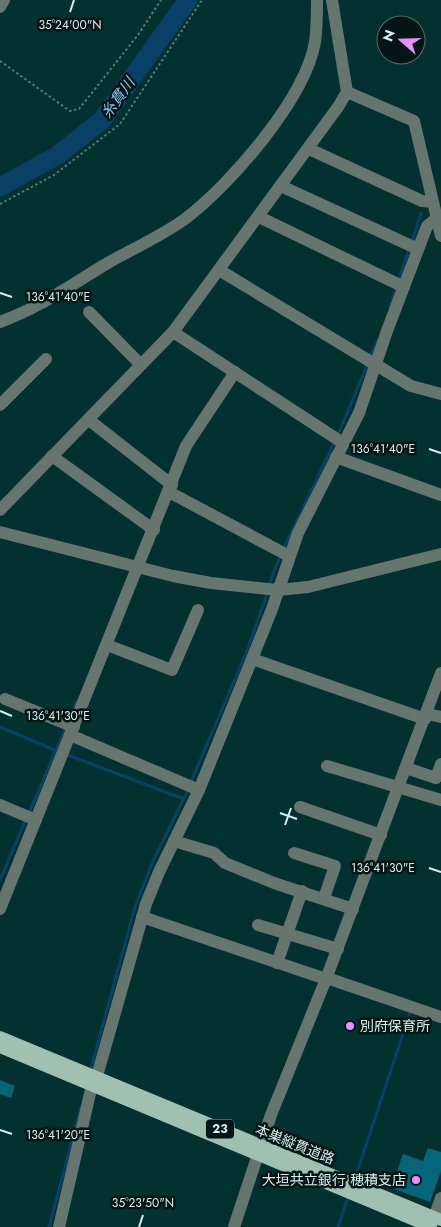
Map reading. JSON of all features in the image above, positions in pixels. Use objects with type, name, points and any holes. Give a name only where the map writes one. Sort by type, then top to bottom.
[{"type":"main road","name":"本巣縦貫道路","points":[[0,1037],[95,1081],[258,1151],[434,1223]]},
{"type":"main road","name":"本巣縦貫道路","points":[[0,1047],[95,1081]]},
{"type":"street","points":[[0,7],[4,0]]},
{"type":"street","points":[[0,322],[48,300],[107,264],[150,241],[183,220],[214,195],[241,166],[301,81],[315,43],[317,0]]},
{"type":"street","points":[[0,510],[173,332],[309,149],[347,92],[332,0]]},
{"type":"street","points":[[347,92],[414,121],[441,236]]},
{"type":"street","points":[[309,149],[422,201],[432,202]]},
{"type":"street","points":[[281,186],[418,249]]},
{"type":"street","points":[[258,217],[404,287]]},
{"type":"street","points":[[59,1227],[95,1081],[142,918],[158,872],[199,790],[252,659],[298,533],[359,412],[418,249],[428,226],[436,219]]},
{"type":"street","points":[[219,270],[411,386],[441,394]]},
{"type":"street","points":[[89,312],[141,365]]},
{"type":"street","points":[[173,332],[343,442]]},
{"type":"street","points":[[0,405],[46,359]]},
{"type":"street","points":[[0,909],[154,530],[186,446],[235,372]]},
{"type":"street","points":[[89,420],[170,489],[290,556]]},
{"type":"street","points":[[52,456],[154,530]]},
{"type":"street","points":[[336,457],[441,494]]},
{"type":"street","points":[[0,532],[138,567],[211,583],[278,590],[308,586],[441,554]]},
{"type":"street","points":[[107,645],[172,670],[198,610]]},
{"type":"street","points":[[252,659],[426,717],[441,717]]},
{"type":"street","points":[[234,1227],[271,1114],[338,949],[441,674]]},
{"type":"street","points":[[6,699],[199,790]]},
{"type":"street","points":[[406,768],[436,778],[441,764]]},
{"type":"street","points":[[327,766],[441,800]]},
{"type":"street","points":[[0,806],[36,820]]},
{"type":"street","points":[[300,808],[381,835]]},
{"type":"street","points":[[174,841],[214,854],[225,863],[353,908]]},
{"type":"street","points":[[294,853],[335,866],[324,898]]},
{"type":"street","points":[[276,963],[302,891]]},
{"type":"street","points":[[142,918],[441,1016]]},
{"type":"street","points":[[258,925],[338,949]]},
{"type":"street","points":[[434,1223],[441,1198]]},
{"type":"path","points":[[0,61],[70,111],[80,109],[138,35],[161,0]]},
{"type":"path","points":[[0,204],[54,175],[120,124],[202,0]]},
{"type":"building","points":[[0,1080],[15,1086],[11,1098],[0,1094]]},
{"type":"building","name":"大垣共立銀行 穂積支店","points":[[428,1148],[441,1152],[441,1171],[430,1202],[391,1188],[403,1154],[423,1161]]},
{"type":"waterway","name":"糸貫川","points":[[0,187],[58,155],[102,120],[188,0]]},
{"type":"waterway","points":[[412,242],[421,213]]},
{"type":"waterway","points":[[398,282],[410,247]]},
{"type":"waterway","points":[[390,306],[396,288]]},
{"type":"waterway","points":[[370,357],[378,340]]},
{"type":"waterway","points":[[338,435],[368,363]]},
{"type":"waterway","points":[[283,550],[335,441]]},
{"type":"waterway","points":[[269,585],[280,556]]},
{"type":"waterway","points":[[191,782],[247,651],[268,591]]},
{"type":"waterway","points":[[68,721],[77,701]]},
{"type":"waterway","points":[[0,727],[57,751]]},
{"type":"waterway","points":[[29,813],[66,727]]},
{"type":"waterway","points":[[65,754],[184,799]]},
{"type":"waterway","points":[[90,1072],[135,907],[153,861],[189,788]]},
{"type":"waterway","points":[[0,880],[26,819]]},
{"type":"waterway","points":[[354,1181],[410,1013]]},
{"type":"waterway","points":[[49,1227],[81,1107]]},
{"type":"waterway","points":[[338,1227],[348,1197]]},
{"type":"place","name":"別府保育所","points":[[350,1026]]},
{"type":"place","name":"大垣共立銀行 穂積支店","points":[[416,1180]]}]
